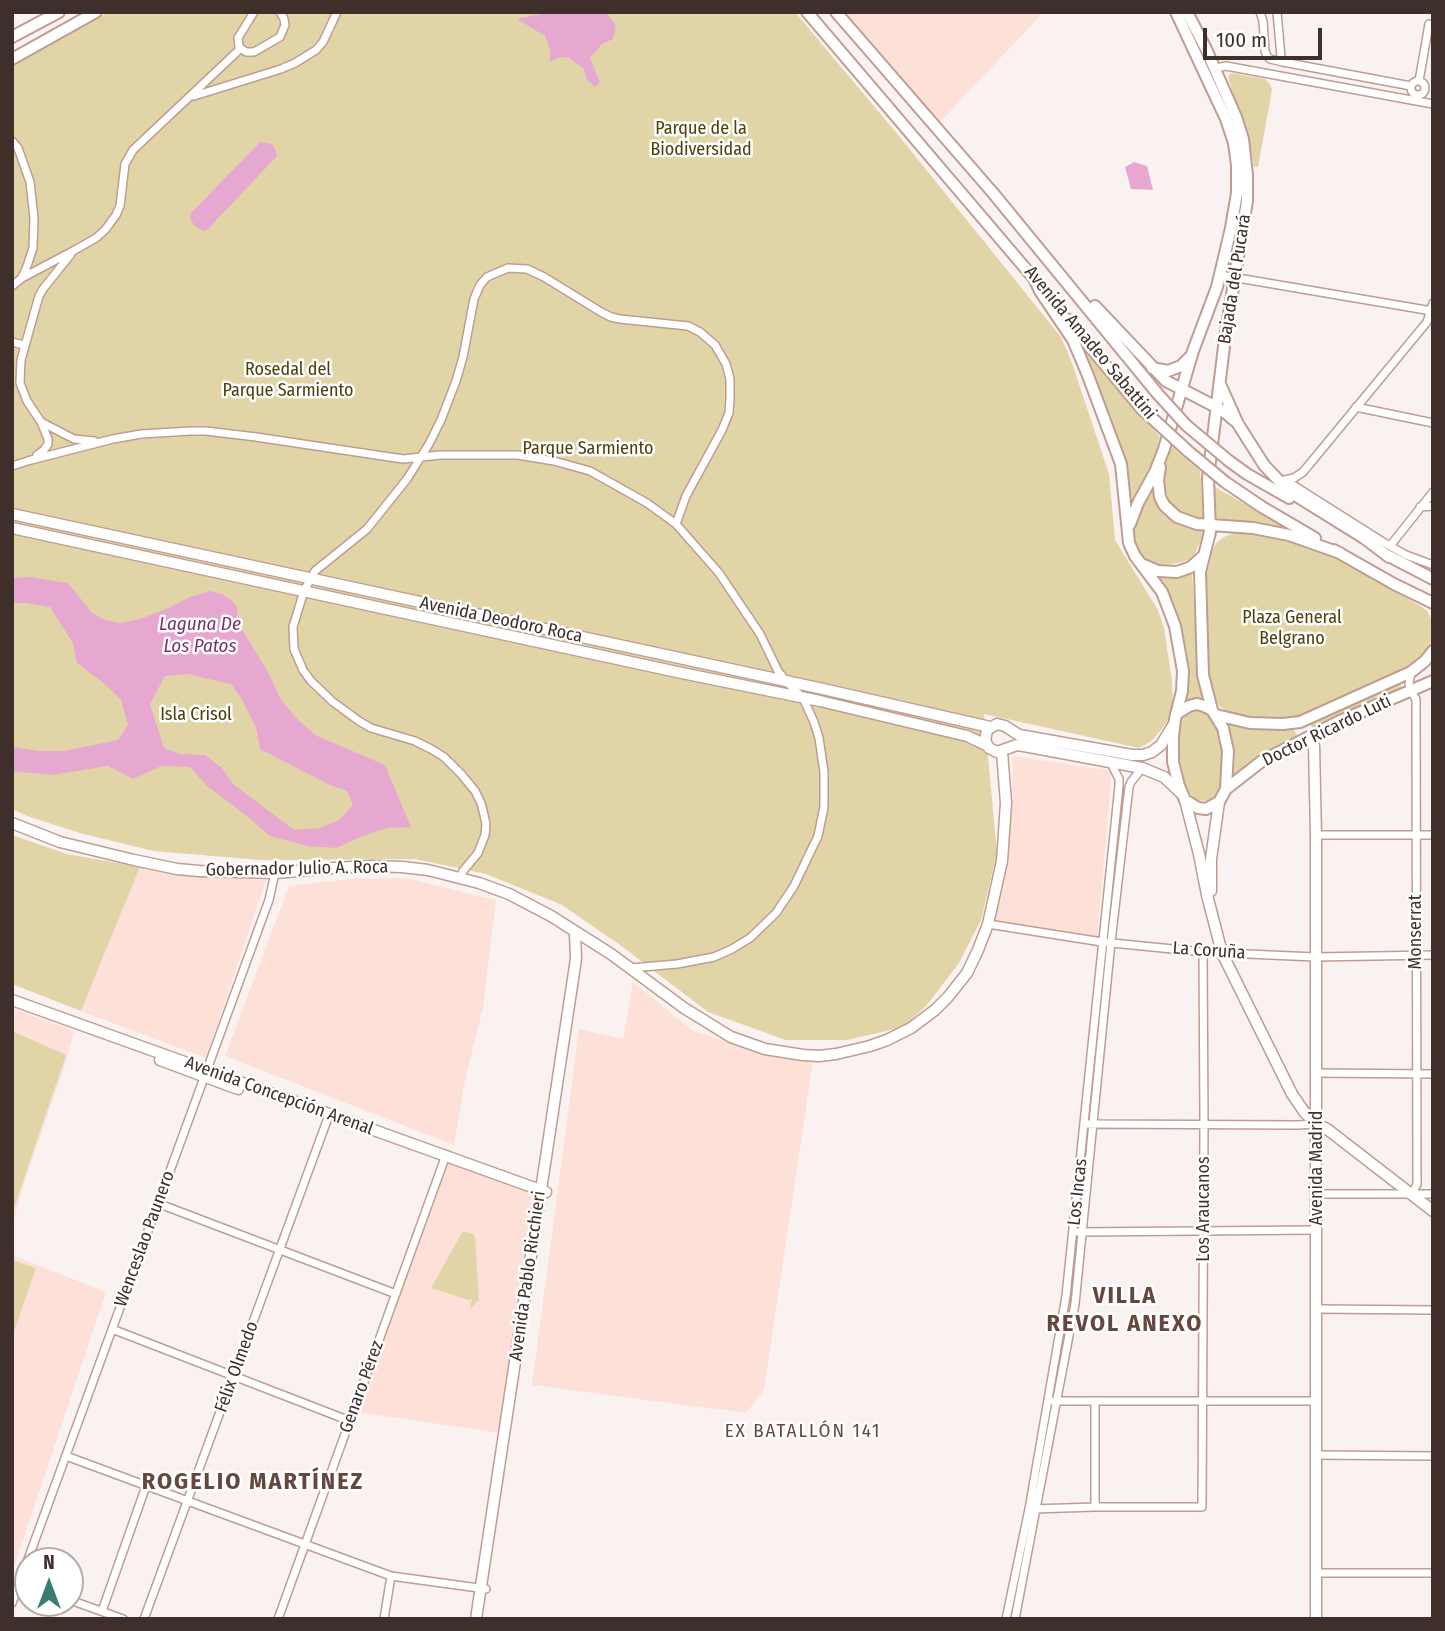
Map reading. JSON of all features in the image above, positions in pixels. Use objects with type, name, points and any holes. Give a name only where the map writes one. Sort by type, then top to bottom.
[{"type":"main road","points":[[12,37],[59,12]]},
{"type":"main road","points":[[12,59],[96,12]]},
{"type":"main road","name":"Avenida Amadeo Sabattini","points":[[807,12],[1033,276],[1141,408],[1225,482],[1262,507],[1394,584],[1433,603]]},
{"type":"main road","name":"Avenida Amadeo Sabattini","points":[[836,12],[1186,425],[1247,474],[1388,548],[1433,579]]},
{"type":"main road","points":[[1169,12],[1184,41],[1209,68]]},
{"type":"main road","name":"Bajada del Pucará","points":[[1176,12],[1240,128],[1247,166],[1247,201],[1216,407],[1208,478],[1210,524],[1200,572],[1199,592],[1203,676],[1214,713],[1223,727],[1228,751],[1226,789]]},
{"type":"main road","name":"Bajada del Pucará","points":[[1128,531],[1164,449],[1191,355],[1220,275],[1235,209],[1237,165],[1234,143],[1209,68],[1206,48],[1187,12]]},
{"type":"main road","points":[[1193,12],[1206,48]]},
{"type":"main road","points":[[1055,268],[1166,381],[1225,412],[1238,424]]},
{"type":"main road","points":[[1033,276],[1073,340],[1121,464],[1131,549],[1161,592],[1175,626],[1183,671],[1182,691],[1175,719],[1173,762],[1199,854],[1222,953],[1292,1094],[1305,1113],[1433,1211]]},
{"type":"main road","points":[[1151,368],[1168,371],[1175,369],[1191,355]]},
{"type":"main road","points":[[1219,383],[1238,424],[1269,471],[1289,491],[1364,538],[1388,548]]},
{"type":"main road","points":[[1164,449],[1158,481],[1160,497],[1170,512],[1197,524],[1253,528],[1289,535],[1340,553]]},
{"type":"main road","name":"Avenida Deodoro Roca","points":[[12,514],[990,727],[1002,725],[1019,735],[1132,755],[1152,752],[1161,745],[1175,719]]},
{"type":"main road","name":"Avenida Deodoro Roca","points":[[12,528],[803,698],[967,736],[993,751],[1017,745],[1142,768],[1164,777],[1184,797]]},
{"type":"main road","points":[[1142,564],[1158,571],[1177,572],[1191,567],[1203,555]]},
{"type":"main road","name":"Doctor Ricardo Luti","points":[[1175,719],[1186,707],[1194,705],[1204,706],[1214,713],[1250,723],[1300,722],[1410,672],[1433,651]]},
{"type":"main road","name":"Doctor Ricardo Luti","points":[[1226,789],[1262,761],[1340,721],[1433,681]]},
{"type":"main road","points":[[1300,722],[1311,736]]},
{"type":"main road","points":[[986,745],[985,737],[990,727]]},
{"type":"main road","points":[[589,941],[673,1000],[746,1044],[803,1055],[836,1054],[887,1040],[911,1028],[935,1010],[967,973],[988,924],[1005,833],[1005,750],[1012,739],[1009,729]]},
{"type":"main road","name":"Avenida Madrid","points":[[1311,736],[1314,746],[1316,835],[1317,1619]]},
{"type":"main road","points":[[1211,912],[1211,859],[1219,802],[1226,789]]},
{"type":"main road","points":[[1184,797],[1202,809],[1210,808],[1219,802]]},
{"type":"main road","name":"Gobernador Julio A. Roca","points":[[12,823],[60,842],[155,865],[199,871],[275,873],[371,866],[428,870],[509,894],[539,908],[589,941]]},
{"type":"main road","name":"Avenida Pablo Ricchieri","points":[[479,1619],[576,959],[575,933]]},
{"type":"main road","name":"Avenida Pablo Ricchieri","points":[[543,1193],[583,952],[589,941]]},
{"type":"main road","name":"Avenida Concepción Arenal","points":[[12,1000],[205,1073]]},
{"type":"main road","name":"Avenida Concepción Arenal","points":[[12,1006],[543,1193]]},
{"type":"street","points":[[254,12],[238,36],[240,48],[246,52],[254,52],[280,37],[285,23],[280,12]]},
{"type":"street","points":[[187,99],[198,93],[295,63],[316,50],[323,42],[337,12]]},
{"type":"street","points":[[1260,12],[1266,56],[1270,59],[1411,86]]},
{"type":"street","points":[[1277,12],[1283,62]]},
{"type":"street","points":[[1419,81],[1429,23]]},
{"type":"street","points":[[12,286],[96,238],[110,224],[120,206],[124,172],[133,150],[240,48]]},
{"type":"street","points":[[1209,68],[1226,66],[1433,104]]},
{"type":"street","points":[[1411,86],[1419,81]]},
{"type":"street","points":[[1411,86],[1414,94],[1423,93],[1424,85],[1419,81]]},
{"type":"street","points":[[12,141],[18,148],[27,173],[34,207],[33,248],[22,278]]},
{"type":"street","points":[[31,460],[47,447],[48,439],[16,375],[39,296],[73,251]]},
{"type":"street","points":[[460,878],[478,853],[485,835],[484,815],[475,791],[462,775],[432,749],[372,727],[333,702],[311,681],[298,660],[293,638],[296,615],[314,571],[367,529],[421,458],[441,420],[456,381],[474,299],[487,277],[508,268],[527,269],[611,317],[688,326],[707,337],[728,370],[729,413],[686,496],[676,524]]},
{"type":"street","points":[[1220,275],[1432,309],[1427,322],[1303,472],[1285,480]]},
{"type":"street","points":[[12,342],[24,345]]},
{"type":"street","points":[[1356,407],[1433,423]]},
{"type":"street","points":[[41,422],[74,439],[105,441]]},
{"type":"street","points":[[12,466],[105,441],[151,433],[206,431],[403,459],[449,455],[518,456],[568,464],[590,471],[647,503],[676,524],[726,583],[760,634],[773,662],[803,698],[814,722],[820,747],[824,772],[824,807],[818,835],[790,893],[776,913],[750,938],[714,957],[631,968]]},
{"type":"street","points":[[1269,471],[1388,548],[1433,565]]},
{"type":"street","points":[[1388,548],[1433,492]]},
{"type":"street","points":[[1420,507],[1433,506]]},
{"type":"street","name":"Monserrat","points":[[1410,672],[1410,690],[1416,699],[1417,1184],[1412,1194]]},
{"type":"street","name":"Los Incas","points":[[1015,1619],[1032,1509],[1053,1401],[1066,1296],[1078,1232],[1107,942],[1119,786],[1119,779],[1111,763]]},
{"type":"street","name":"Los Incas","points":[[1107,942],[1130,782],[1142,768]]},
{"type":"street","points":[[1316,835],[1433,835]]},
{"type":"street","name":"Wenceslao Paunero","points":[[36,1547],[66,1456],[269,900],[275,873]]},
{"type":"street","name":"La Coruña","points":[[988,924],[1107,942],[1203,952],[1315,957],[1433,955]]},
{"type":"street","name":"Los Araucanos","points":[[1095,1507],[1202,1507],[1203,952]]},
{"type":"street","points":[[1317,1073],[1433,1074]]},
{"type":"street","name":"Félix Olmedo","points":[[144,1619],[328,1117]]},
{"type":"street","points":[[1089,1124],[1317,1124]]},
{"type":"street","name":"Genaro Pérez","points":[[278,1619],[445,1158]]},
{"type":"street","points":[[1317,1194],[1433,1194]]},
{"type":"street","points":[[158,1203],[396,1294]]},
{"type":"street","points":[[1078,1232],[1317,1230]]},
{"type":"street","points":[[1317,1309],[1433,1310]]},
{"type":"street","points":[[112,1329],[350,1421]]},
{"type":"street","points":[[1053,1401],[1317,1401]]},
{"type":"street","points":[[1032,1509],[1095,1507],[1095,1401]]},
{"type":"street","points":[[1317,1455],[1433,1456]]},
{"type":"street","points":[[66,1456],[391,1576],[483,1588]]},
{"type":"street","points":[[102,1611],[146,1486]]},
{"type":"street","name":"Los Incas","points":[[1006,1619],[1032,1509]]},
{"type":"street","points":[[1317,1573],[1433,1573]]},
{"type":"street","points":[[384,1619],[391,1576]]},
{"type":"street","points":[[84,1605],[123,1619]]},
{"type":"shaded area","points":[[842,12],[1044,12],[939,123]]},
{"type":"shaded area","points":[[1013,756],[1112,771],[1097,938],[995,924],[1009,860]]},
{"type":"shaded area","points":[[140,867],[203,876],[266,880],[206,1058],[81,1011]]},
{"type":"shaded area","points":[[406,878],[496,900],[483,1008],[466,1076],[454,1145],[225,1056],[289,886],[352,879]]},
{"type":"shaded area","points":[[633,982],[693,1031],[771,1055],[813,1061],[764,1390],[746,1413],[532,1385],[579,1029],[623,1039]]},
{"type":"shaded area","points":[[12,1008],[74,1031],[12,1226]]},
{"type":"shaded area","points":[[448,1159],[538,1193],[501,1433],[356,1412]]},
{"type":"shaded area","points":[[12,1255],[106,1292],[21,1547],[14,1547],[12,1573]]},
{"type":"green space","name":"Parque Sarmiento","points":[[109,12],[795,12],[1061,337],[1109,474],[1115,540],[1158,610],[1164,628],[1172,681],[1172,714],[1150,742],[1139,748],[984,714],[997,853],[981,920],[959,963],[927,1005],[903,1027],[847,1040],[786,1040],[708,1012],[562,905],[486,874],[415,859],[260,860],[154,851],[83,834],[12,809],[12,65]]},
{"type":"green space","points":[[1231,73],[1265,79],[1272,90],[1258,167],[1254,167],[1228,77]]},
{"type":"green space","points":[[1071,329],[1160,437],[1154,459],[1128,509],[1125,476]]},
{"type":"green space","points":[[1169,444],[1200,471],[1204,520],[1171,507],[1164,477]]},
{"type":"green space","points":[[1213,486],[1287,528],[1214,518]]},
{"type":"green space","points":[[1152,488],[1164,515],[1176,524],[1203,529],[1195,553],[1188,560],[1163,565],[1138,553],[1132,538],[1133,524],[1139,508]]},
{"type":"green space","name":"Plaza General Belgrano","points":[[1237,532],[1297,540],[1331,555],[1422,607],[1433,622],[1433,637],[1429,648],[1407,670],[1299,716],[1270,720],[1244,719],[1230,714],[1219,706],[1210,688],[1206,579],[1217,542]]},
{"type":"green space","points":[[1192,572],[1199,687],[1203,698],[1183,701],[1187,677],[1185,647],[1178,622],[1155,575],[1165,577]]},
{"type":"green space","points":[[1403,677],[1400,689],[1314,729],[1307,721]]},
{"type":"green space","points":[[1193,711],[1205,712],[1211,716],[1222,749],[1222,782],[1217,795],[1209,801],[1195,800],[1183,781],[1178,747],[1180,720],[1183,715]]},
{"type":"green space","points":[[1224,721],[1242,727],[1293,728],[1299,739],[1231,782],[1235,762],[1232,738]]},
{"type":"green space","points":[[12,835],[67,854],[140,867],[81,1011],[12,984]]},
{"type":"green space","points":[[12,1031],[66,1055],[12,1214]]},
{"type":"green space","points":[[463,1231],[475,1237],[479,1300],[470,1309],[472,1299],[431,1288]]},
{"type":"green space","points":[[12,1260],[36,1268],[12,1337]]},
{"type":"water","points":[[551,12],[606,12],[616,26],[613,39],[602,44],[590,58],[600,82],[595,87],[587,80],[584,69],[569,58],[560,57],[550,62],[550,50],[545,36],[517,19]]},
{"type":"water","points":[[260,142],[272,144],[277,156],[208,229],[203,231],[195,226],[190,219],[191,213]]},
{"type":"water","points":[[1134,162],[1147,166],[1153,190],[1131,189],[1125,167]]},
{"type":"water","name":"Laguna De Los Patos","points":[[30,577],[68,583],[92,613],[105,620],[122,623],[140,619],[210,591],[222,594],[237,607],[238,623],[268,672],[280,698],[296,718],[315,735],[385,765],[411,827],[387,828],[336,848],[308,846],[270,836],[207,786],[190,767],[161,766],[133,779],[108,766],[51,775],[12,771],[12,747],[63,751],[118,740],[128,725],[121,700],[77,663],[73,643],[50,607],[12,603],[12,578]],"holes":[[[188,674],[231,684],[256,727],[260,749],[347,791],[353,805],[339,820],[320,828],[294,830],[233,784],[222,768],[205,755],[179,754],[164,748],[150,704],[165,676]]]},
{"type":"district","name":"VILLA REVOL ANEXO","points":[[1125,1310]]},
{"type":"district","name":"EX BATALLÓN 141","points":[[803,1432]]},
{"type":"district","name":"ROGELIO MARTÍNEZ","points":[[253,1482]]},
{"type":"park label","name":"Parque de la Biodiversidad","points":[[701,139]]},
{"type":"park label","name":"Rosedal del Parque Sarmiento","points":[[288,380]]},
{"type":"park label","name":"Isla Crisol","points":[[196,715]]}]
